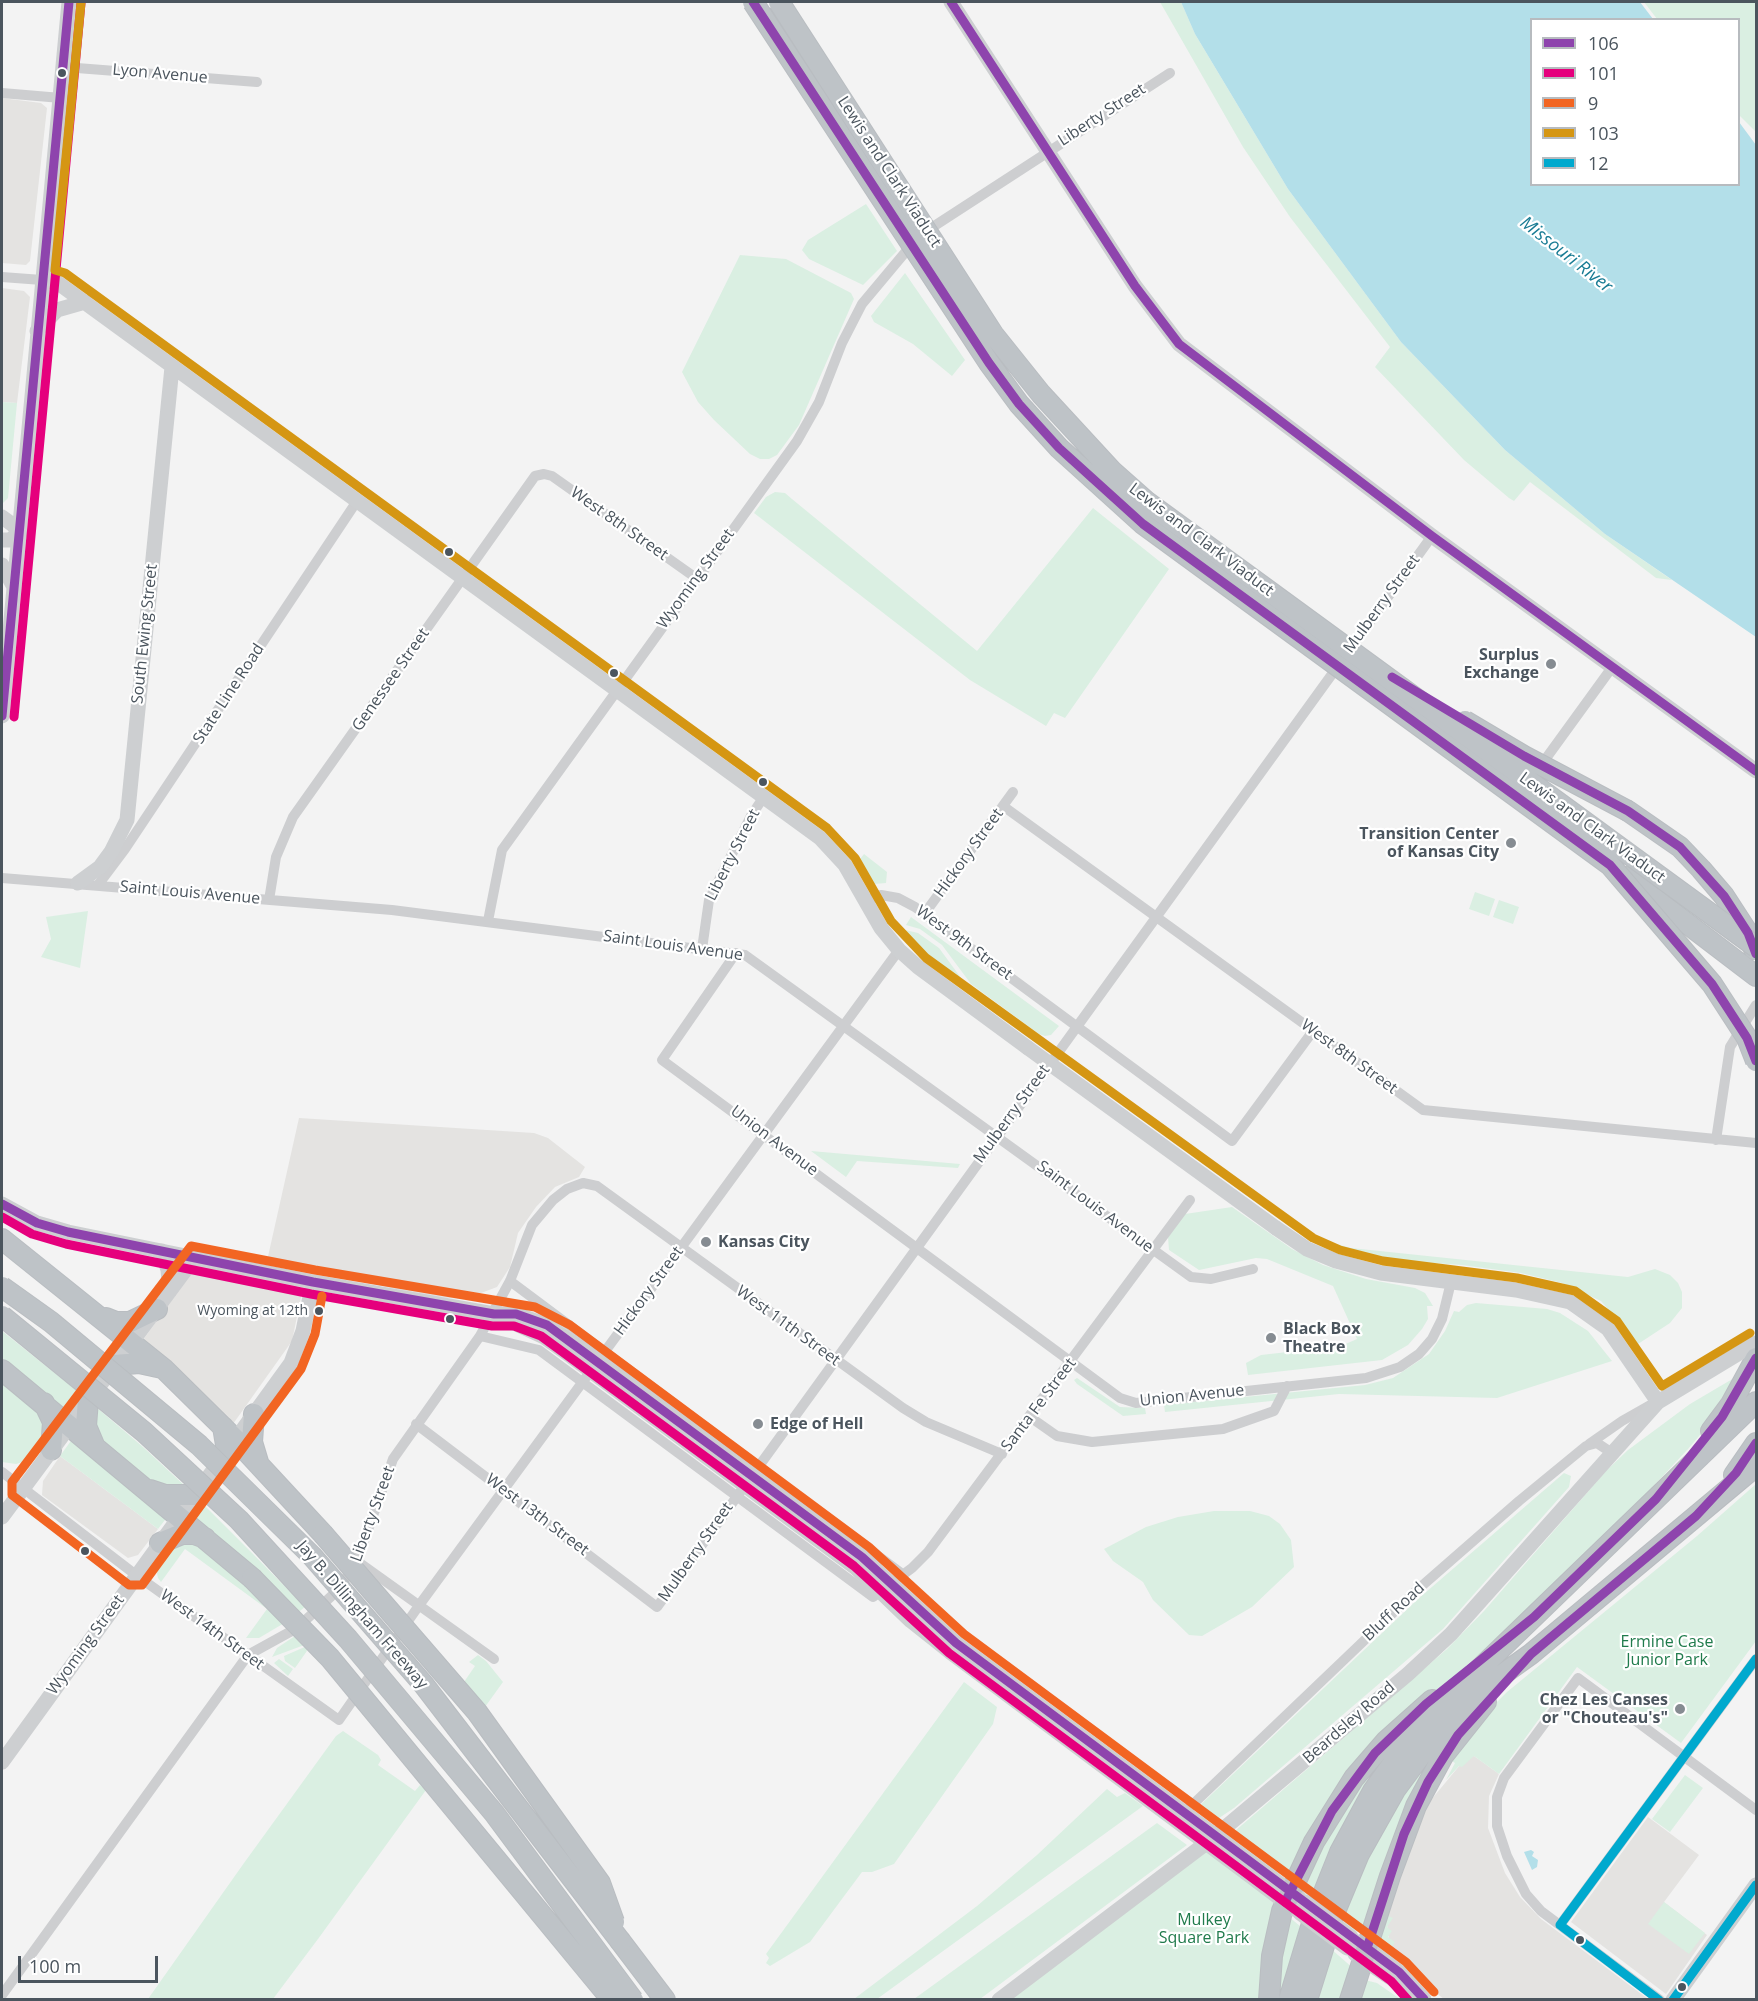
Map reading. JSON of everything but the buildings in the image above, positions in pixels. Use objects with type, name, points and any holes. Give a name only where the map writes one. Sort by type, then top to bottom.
[{"type":"highway","name":"Lewis and Clark Viaduct","points":[[753,2],[982,354],[1019,404],[1059,448],[1143,524],[1610,865]]},
{"type":"highway","name":"Lewis and Clark Viaduct","points":[[779,2],[993,334],[1076,435],[1147,502],[1756,947]]},
{"type":"highway","points":[[1359,658],[1524,756],[1658,830],[1680,847],[1724,896],[1748,933],[1756,954]]},
{"type":"highway","points":[[1610,865],[1756,976]]},
{"type":"highway","points":[[1610,865],[1712,984],[1747,1038],[1756,1060]]},
{"type":"highway","points":[[5,1241],[133,1341],[164,1369],[227,1440],[258,1464],[323,1534],[477,1712],[535,1791],[600,1883],[621,1942]]},
{"type":"highway","name":"Jay B. Dillingham Freeway","points":[[2,1287],[51,1322],[199,1445],[312,1556],[424,1685],[665,2000]]},
{"type":"highway","points":[[102,1317],[116,1322],[130,1322],[157,1309]]},
{"type":"highway","name":"Jay B. Dillingham Freeway","points":[[2,1316],[144,1432],[247,1529],[348,1639],[494,1813],[633,2000]]},
{"type":"highway","points":[[1656,1499],[1731,1404],[1756,1358]]},
{"type":"highway","points":[[115,1365],[139,1363],[164,1369]]},
{"type":"highway","points":[[2,1370],[252,1578],[330,1658],[612,2000]]},
{"type":"highway","points":[[88,1400],[86,1426],[94,1445]]},
{"type":"highway","points":[[1289,2000],[1325,1888],[1353,1826],[1373,1791],[1424,1725],[1756,1402]]},
{"type":"highway","points":[[44,1403],[52,1422],[51,1450]]},
{"type":"highway","points":[[254,1414],[252,1442],[258,1464]]},
{"type":"highway","points":[[1696,1516],[1736,1473],[1756,1443]]},
{"type":"highway","points":[[1307,2000],[1349,1876],[1395,1790],[1423,1752],[1460,1711],[1492,1682],[1531,1654],[1756,1466]]},
{"type":"highway","points":[[147,1489],[165,1495],[195,1495]]},
{"type":"highway","points":[[160,1543],[182,1534],[194,1534],[205,1538]]},
{"type":"highway","points":[[1269,2000],[1272,1956],[1332,1811],[1375,1753],[1426,1704],[1534,1617]]},
{"type":"highway","points":[[1350,2000],[1404,1834],[1428,1782],[1458,1735],[1531,1654]]},
{"type":"street","points":[[2,716],[69,2]]},
{"type":"street","points":[[951,2],[1135,286],[1179,344],[1432,536],[1756,771]]},
{"type":"street","name":"Lyon Avenue","points":[[64,67],[257,82]]},
{"type":"street","name":"Liberty Street","points":[[916,240],[1047,151],[1170,72]]},
{"type":"street","points":[[2,93],[61,98]]},
{"type":"street","name":"Wyoming Street","points":[[488,921],[498,856],[807,425],[846,333],[862,303],[916,240]]},
{"type":"street","points":[[2,277],[58,283],[763,798],[834,851],[845,865],[881,928],[899,950],[918,967],[1307,1249],[1336,1261],[1381,1273],[1516,1290],[1569,1302],[1608,1329],[1654,1395]]},
{"type":"street","points":[[37,331],[57,310],[85,302]]},
{"type":"street","name":"South Ewing Street","points":[[78,883],[100,867],[111,852],[127,820],[172,367]]},
{"type":"street","name":"West 8th Street","points":[[541,475],[552,476],[696,579]]},
{"type":"street","name":"Genessee Street","points":[[269,900],[276,857],[293,817],[531,481],[541,475]]},
{"type":"street","name":"State Line Road","points":[[98,885],[181,767],[357,501]]},
{"type":"street","points":[[2,517],[14,525],[20,534]]},
{"type":"street","points":[[2,540],[9,540],[20,534]]},
{"type":"street","name":"Mulberry Street","points":[[657,1606],[1432,536]]},
{"type":"street","points":[[2,565],[14,587]]},
{"type":"street","points":[[1512,804],[1613,666]]},
{"type":"street","name":"Hickory Street","points":[[925,913],[1013,792]]},
{"type":"street","name":"Liberty Street","points":[[702,949],[709,900],[745,826],[763,798]]},
{"type":"street","name":"West 8th Street","points":[[1004,806],[1423,1110],[1756,1143]]},
{"type":"street","name":"Saint Louis Avenue","points":[[2,878],[488,921],[750,956],[1191,1277],[1200,1280],[1253,1269]]},
{"type":"street","name":"West 9th Street","points":[[866,901],[881,895],[898,898],[925,913],[1232,1141],[1313,1031]]},
{"type":"street","name":"Hickory Street","points":[[339,1720],[420,1604],[899,950]]},
{"type":"street","name":"Union Avenue","points":[[736,954],[662,1060],[764,1133],[1120,1398],[1136,1403],[1366,1378],[1400,1367],[1419,1354],[1432,1340],[1442,1319],[1452,1282]]},
{"type":"street","points":[[1716,1140],[1730,1047],[1756,1005]]},
{"type":"street","name":"Liberty Street","points":[[2,1995],[248,1655],[297,1628],[338,1590],[357,1561],[393,1459],[494,1314],[532,1225],[553,1200],[567,1189],[583,1183]]},
{"type":"street","name":"West 11th Street","points":[[583,1183],[597,1186],[834,1359],[926,1422],[1002,1454]]},
{"type":"street","name":"Santa Fe Street","points":[[736,1496],[873,1597],[912,1568],[928,1552],[1190,1200]]},
{"type":"street","points":[[2,1204],[37,1222],[68,1232],[313,1282],[494,1314],[515,1326],[576,1353],[856,1568],[911,1621],[950,1652],[1365,1955],[1400,1972],[1425,1999]]},
{"type":"street","points":[[162,1251],[168,1270],[170,1291]]},
{"type":"street","points":[[2,1517],[195,1257]]},
{"type":"street","points":[[510,1281],[901,1574]]},
{"type":"street","name":"Wyoming Street","points":[[2,1762],[195,1495],[227,1440],[254,1414],[291,1363],[303,1331],[313,1282]]},
{"type":"street","points":[[480,1336],[538,1350],[736,1496]]},
{"type":"street","name":"Beardsley Road","points":[[1586,1446],[1654,1395],[1756,1343]]},
{"type":"street","points":[[594,1366],[738,1473]]},
{"type":"street","points":[[1030,1417],[1058,1436],[1092,1442],[1223,1429],[1274,1411],[1287,1386]]},
{"type":"street","name":"Beardsley Road","points":[[999,2000],[1209,1841],[1408,1674],[1459,1626],[1554,1521],[1612,1453],[1654,1395]]},
{"type":"street","name":"West 13th Street","points":[[416,1424],[657,1606]]},
{"type":"street","points":[[1586,1446],[1597,1443],[1612,1453]]},
{"type":"street","name":"Bluff Road","points":[[1189,1808],[1416,1591],[1586,1446]]},
{"type":"street","name":"West 14th Street","points":[[2,1472],[136,1575],[339,1720]]},
{"type":"street","points":[[357,1561],[494,1659]]},
{"type":"street","points":[[1560,1925],[1756,1659]]},
{"type":"street","points":[[1660,2000],[1541,1911],[1526,1894],[1507,1856],[1497,1826],[1495,1806],[1504,1778],[1578,1678],[1756,1810]]},
{"type":"street","points":[[1673,2000],[1756,1885]]},
{"type":"shaded area","points":[[2,98],[41,103],[47,108],[30,261],[26,265],[2,263]]},
{"type":"shaded area","points":[[2,288],[24,291],[30,297],[17,403],[2,402]]},
{"type":"shaded area","points":[[299,1118],[534,1133],[548,1138],[585,1167],[579,1177],[555,1187],[536,1207],[518,1233],[510,1267],[497,1287],[465,1299],[432,1297],[267,1261]]},
{"type":"shaded area","points":[[200,1265],[295,1284],[302,1292],[292,1341],[233,1424],[143,1340],[194,1269]]},
{"type":"shaded area","points":[[60,1456],[158,1529],[138,1555],[128,1558],[42,1495],[43,1481]]},
{"type":"shaded area","points":[[1470,1753],[1499,1774],[1489,1796],[1488,1828],[1505,1873],[1520,1897],[1541,1919],[1648,1999],[1444,1999],[1391,1959],[1386,1915],[1426,1806]]},
{"type":"shaded area","points":[[1648,1817],[1699,1855],[1664,1902],[1707,1935],[1666,1994],[1571,1922]]},
{"type":"green space","points":[[1160,2],[1181,2],[1195,34],[1288,189],[1401,342],[1505,450],[1605,534],[1672,580],[1656,578],[1530,482],[1514,501],[1509,498],[1464,460],[1375,367],[1390,347],[1290,217],[1243,147]]},
{"type":"green space","points":[[1644,2],[1756,2],[1756,132],[1740,116],[1740,18],[1656,18]]},
{"type":"green space","points":[[866,204],[897,251],[863,285],[809,259],[802,250],[808,240]]},
{"type":"green space","points":[[740,255],[786,259],[851,293],[854,299],[799,425],[777,455],[769,459],[760,459],[750,454],[714,420],[698,402],[682,372]]},
{"type":"green space","points":[[905,273],[965,360],[952,376],[913,344],[874,322],[871,316]]},
{"type":"green space","points":[[2,402],[17,403],[8,498],[2,504]]},
{"type":"green space","points":[[775,492],[785,493],[977,651],[1093,508],[1169,569],[1065,718],[1054,713],[1046,726],[970,680],[754,513],[766,497]]},
{"type":"green space","points":[[864,854],[887,872],[886,883],[874,884],[867,880],[857,863]]},
{"type":"green space","points":[[1475,892],[1495,899],[1489,916],[1469,909]]},
{"type":"green space","points":[[1499,900],[1519,907],[1513,924],[1493,917]]},
{"type":"green space","points":[[88,911],[80,968],[41,957],[51,939],[46,917]]},
{"type":"green space","points":[[911,917],[1059,1026],[1051,1035],[1039,1034],[971,984],[942,945],[920,929],[906,925]]},
{"type":"green space","points":[[897,928],[918,933],[939,948],[967,986],[1039,1039],[1042,1046],[947,976],[914,948]]},
{"type":"green space","points":[[811,1151],[960,1164],[958,1168],[857,1161],[846,1177]]},
{"type":"green space","points":[[1232,1207],[1292,1249],[1323,1265],[1366,1279],[1415,1288],[1425,1293],[1433,1306],[1427,1306],[1428,1319],[1422,1329],[1408,1345],[1382,1360],[1248,1375],[1246,1363],[1261,1355],[1341,1346],[1357,1339],[1333,1286],[1267,1259],[1256,1258],[1199,1270],[1169,1250],[1168,1237],[1185,1214]]},
{"type":"green space","points":[[1311,1237],[1351,1248],[1628,1277],[1655,1269],[1670,1275],[1678,1283],[1682,1292],[1682,1308],[1670,1323],[1638,1344],[1601,1301],[1562,1283],[1521,1273],[1462,1265],[1361,1258],[1326,1246]]},
{"type":"green space","points":[[1476,1303],[1547,1309],[1560,1313],[1588,1331],[1612,1361],[1497,1398],[1339,1394],[1165,1412],[1164,1405],[1365,1385],[1393,1378],[1429,1354],[1445,1331],[1454,1311],[1459,1312],[1467,1305]]},
{"type":"green space","points":[[2,1331],[81,1394],[67,1413],[2,1364]]},
{"type":"green space","points":[[1746,1371],[1711,1422],[1596,1548],[1530,1611],[1394,1728],[1288,1872],[1278,1874],[1228,1837],[1447,1649],[1484,1611],[1606,1471],[1628,1450],[1690,1404]]},
{"type":"green space","points":[[2,1378],[43,1413],[45,1442],[32,1459],[16,1464],[2,1462]]},
{"type":"green space","points":[[1077,1378],[1120,1407],[1145,1408],[1146,1414],[1123,1416],[1077,1384],[1074,1380]]},
{"type":"green space","points":[[96,1407],[185,1486],[157,1488],[94,1434]]},
{"type":"green space","points":[[73,1438],[168,1516],[158,1529],[60,1456]]},
{"type":"green space","points":[[1564,1473],[1571,1476],[1569,1487],[1443,1629],[1234,1808],[1219,1818],[1211,1820],[1196,1809],[1418,1599]]},
{"type":"green space","name":"Ermine Case Junior Park","points":[[1756,1484],[1756,1641],[1681,1743],[1577,1667],[1499,1774],[1474,1756],[1462,1767],[1459,1766],[1446,1780],[1455,1763],[1450,1760],[1487,1712],[1507,1692],[1697,1536]]},
{"type":"green space","points":[[201,1502],[305,1607],[296,1614],[191,1515]]},
{"type":"green space","points":[[1214,1511],[1250,1511],[1269,1516],[1280,1524],[1291,1540],[1294,1567],[1252,1607],[1202,1636],[1189,1635],[1153,1600],[1143,1582],[1113,1561],[1104,1549],[1146,1527],[1178,1517]]},
{"type":"green space","points":[[199,1542],[286,1622],[259,1638],[246,1638],[267,1609],[185,1549],[161,1582],[155,1564],[167,1545]]},
{"type":"green space","points":[[298,1634],[307,1644],[272,1657],[277,1648]]},
{"type":"green space","points":[[307,1646],[309,1648],[295,1668],[285,1661],[284,1656]]},
{"type":"green space","points":[[478,1655],[503,1682],[485,1707],[464,1682],[475,1666],[469,1662]]},
{"type":"green space","points":[[279,1659],[293,1669],[288,1676],[274,1663]]},
{"type":"green space","points":[[964,1682],[997,1707],[993,1724],[894,1864],[872,1872],[862,1872],[810,1942],[770,1966],[766,1963],[769,1958],[766,1954]]},
{"type":"green space","points":[[1452,1728],[1363,1931],[1355,1932],[1340,1921],[1360,1872],[1402,1793]]},
{"type":"green space","points":[[343,1731],[378,1755],[381,1760],[378,1765],[415,1791],[420,1785],[426,1790],[318,1939],[273,1999],[148,1999],[336,1736]]},
{"type":"green space","points":[[1397,1739],[1363,1792],[1313,1898],[1309,1897],[1300,1890],[1344,1804]]},
{"type":"green space","points":[[1685,1775],[1703,1788],[1670,1832],[1652,1819]]},
{"type":"green space","points":[[1107,1789],[1117,1797],[1125,1793],[1143,1806],[877,1999],[854,1999],[977,1906],[1037,1855]]},
{"type":"green space","points":[[1157,1823],[1187,1845],[980,1999],[914,1999]]},
{"type":"green space","name":"Mulkey Square Park","points":[[1203,1841],[1285,1902],[1289,1917],[1300,1926],[1281,1999],[996,2000]]},
{"type":"green space","points":[[1664,1902],[1705,1933],[1689,1954],[1648,1924]]},
{"type":"green space","points":[[1386,1915],[1393,1918],[1387,1927],[1392,1931],[1388,1937],[1395,1942],[1391,1948],[1396,1953],[1391,1959],[1377,1947]]},
{"type":"green space","points":[[1330,1948],[1354,1969],[1343,1999],[1317,2000]]},
{"type":"green space","points":[[1365,1980],[1377,1983],[1400,1999],[1355,2000]]},
{"type":"water","name":"Missouri River","points":[[1181,2],[1640,2],[1652,18],[1530,18],[1530,186],[1740,186],[1740,123],[1756,145],[1756,637],[1605,534],[1505,450],[1401,342],[1288,189],[1195,34]]},
{"type":"water","points":[[1531,1850],[1534,1852],[1532,1856],[1538,1860],[1537,1867],[1532,1870],[1524,1852]]},
{"type":"transit line","name":"106","points":[[2,716],[69,2]]},
{"type":"transit line","name":"106","points":[[753,2],[989,363],[1019,404],[1059,448],[1143,524],[1610,865],[1712,984],[1747,1038],[1756,1061]]},
{"type":"transit line","name":"106","points":[[951,2],[1135,286],[1179,344],[1432,536],[1756,771]]},
{"type":"transit line","name":"101","points":[[14,717],[81,3]]},
{"type":"transit line","name":"103","points":[[81,3],[55,270],[65,273],[827,828],[855,858],[891,921],[926,958],[1313,1238],[1340,1250],[1383,1261],[1517,1278],[1575,1291],[1617,1321],[1662,1386],[1750,1333]]},
{"type":"transit line","name":"106","points":[[1392,677],[1524,756],[1628,811],[1680,847],[1724,896],[1748,933],[1756,954]]},
{"type":"transit line","name":"106","points":[[2,1204],[37,1223],[68,1232],[313,1282],[494,1314],[516,1314],[547,1325],[862,1557],[956,1643],[1399,1972],[1424,1999]]},
{"type":"transit line","name":"101","points":[[2,1217],[32,1234],[66,1244],[311,1294],[492,1326],[514,1326],[541,1336],[854,1566],[949,1653],[1391,1981],[1408,2000]]},
{"type":"transit line","name":"9","points":[[322,1296],[315,1334],[301,1369],[142,1585],[129,1585],[12,1495],[12,1482],[191,1246],[315,1270],[535,1307],[570,1325],[869,1547],[964,1634],[1406,1962],[1434,1992]]},
{"type":"transit line","name":"106","points":[[1285,1902],[1332,1811],[1375,1753],[1426,1704],[1534,1617],[1656,1499],[1722,1417],[1756,1358]]},
{"type":"transit line","name":"106","points":[[1367,1948],[1404,1834],[1428,1782],[1458,1735],[1531,1654],[1696,1516],[1736,1473],[1756,1443]]},
{"type":"transit line","name":"12","points":[[1659,2000],[1560,1925],[1756,1659]]},
{"type":"transit line","name":"12","points":[[1673,2000],[1756,1885]]},
{"type":"place","name":"Surplus Exchange","points":[[1551,664]]},
{"type":"place","name":"Transition Center of Kansas City","points":[[1511,843]]},
{"type":"place","name":"Kansas City","points":[[706,1242]]},
{"type":"place","name":"Wyoming at 12th","points":[[319,1311]]},
{"type":"place","name":"Black Box Theatre","points":[[1271,1338]]},
{"type":"place","name":"Edge of Hell","points":[[758,1424]]},
{"type":"place","name":"Chez Les Canses or \"Chouteau's\"","points":[[1680,1709]]}]
